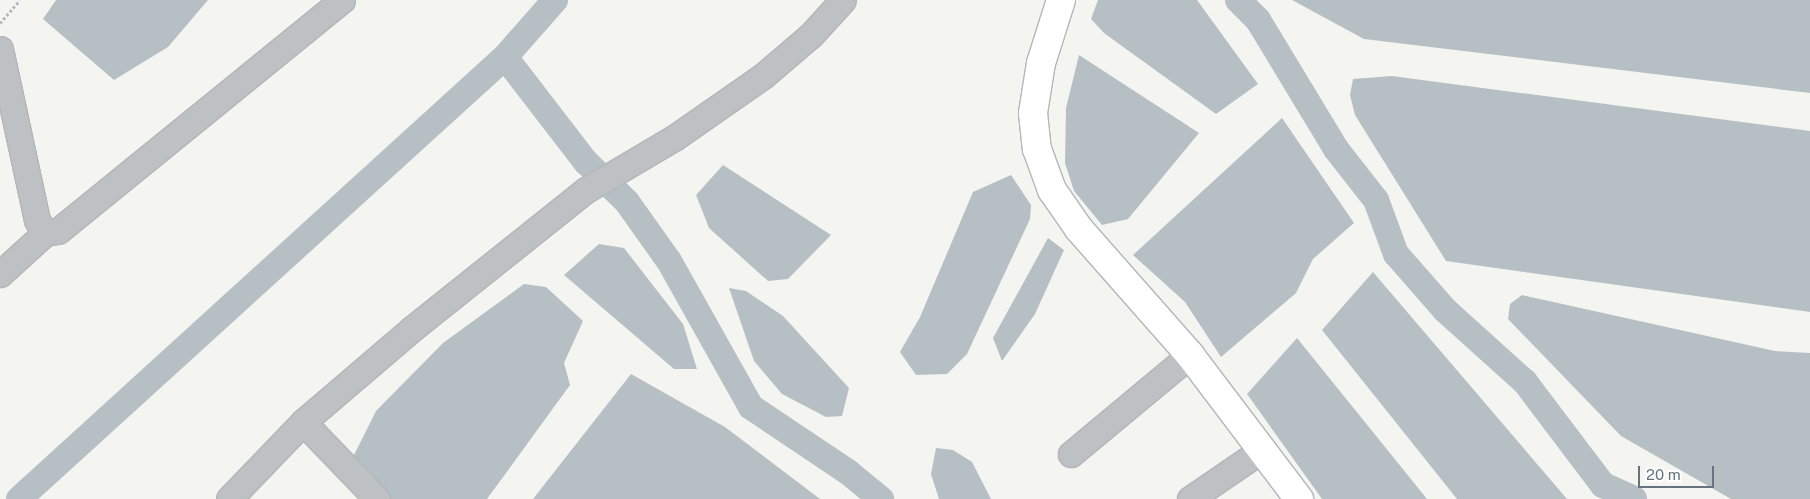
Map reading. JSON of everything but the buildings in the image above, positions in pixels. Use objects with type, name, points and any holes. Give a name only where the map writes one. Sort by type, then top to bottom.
[{"type":"street","points":[[0,274],[45,233],[58,231],[342,0]]},
{"type":"street","points":[[229,499],[303,422],[586,190],[615,170],[674,138],[762,76],[811,35],[843,0]]},
{"type":"street","points":[[1061,0],[1041,63],[1033,113],[1042,166],[1052,190],[1079,229],[1190,355],[1299,499]]},
{"type":"street","points":[[0,49],[37,220],[45,233]]},
{"type":"street","points":[[1071,454],[1190,355]]},
{"type":"street","points":[[303,422],[377,499]]},
{"type":"street","points":[[1190,499],[1263,449]]},
{"type":"path","points":[[0,23],[20,0]]},
{"type":"shaded area","points":[[56,0],[208,0],[168,47],[114,80],[43,19]]},
{"type":"shaded area","points":[[1098,0],[1197,0],[1258,84],[1216,114],[1104,33],[1091,19]]},
{"type":"shaded area","points":[[1292,0],[1810,0],[1810,93],[1364,39]]},
{"type":"shaded area","points":[[1079,55],[1199,133],[1128,219],[1102,225],[1074,191],[1065,163],[1066,108]]},
{"type":"shaded area","points":[[1392,76],[1810,131],[1810,312],[1446,261],[1355,115],[1350,95],[1353,79]]},
{"type":"shaded area","points":[[1282,118],[1354,223],[1313,259],[1296,293],[1221,357],[1185,302],[1133,255]]},
{"type":"shaded area","points":[[723,165],[831,235],[788,279],[768,281],[709,228],[696,195]]},
{"type":"shaded area","points":[[1011,175],[1031,205],[1030,219],[967,354],[947,374],[916,375],[900,352],[920,317],[973,192]]},
{"type":"shaded area","points":[[1048,238],[1064,250],[1035,314],[1002,361],[993,338]]},
{"type":"shaded area","points":[[599,244],[624,248],[683,324],[697,369],[674,369],[564,275]]},
{"type":"shaded area","points":[[1373,272],[1567,499],[1457,499],[1322,330]]},
{"type":"shaded area","points":[[524,284],[546,287],[583,321],[564,363],[570,385],[487,499],[381,499],[349,465],[376,411],[443,343]]},
{"type":"shaded area","points":[[729,288],[746,291],[783,316],[849,388],[842,416],[826,417],[782,394],[754,361]]},
{"type":"shaded area","points":[[1522,295],[1775,351],[1810,353],[1810,499],[1731,499],[1621,436],[1508,319],[1510,304]]},
{"type":"shaded area","points":[[1297,338],[1427,499],[1322,499],[1247,394]]},
{"type":"shaded area","points":[[631,374],[725,427],[820,499],[533,499]]},
{"type":"shaded area","points":[[936,448],[953,450],[972,462],[991,499],[939,499],[931,474]]},
{"type":"waterway","points":[[19,499],[505,57],[555,0]]},
{"type":"waterway","points":[[1238,0],[1258,20],[1336,149],[1376,200],[1396,254],[1445,310],[1525,382],[1603,485],[1634,499]]},
{"type":"waterway","points":[[505,57],[586,162],[627,202],[669,261],[751,407],[848,472],[881,499]]}]
